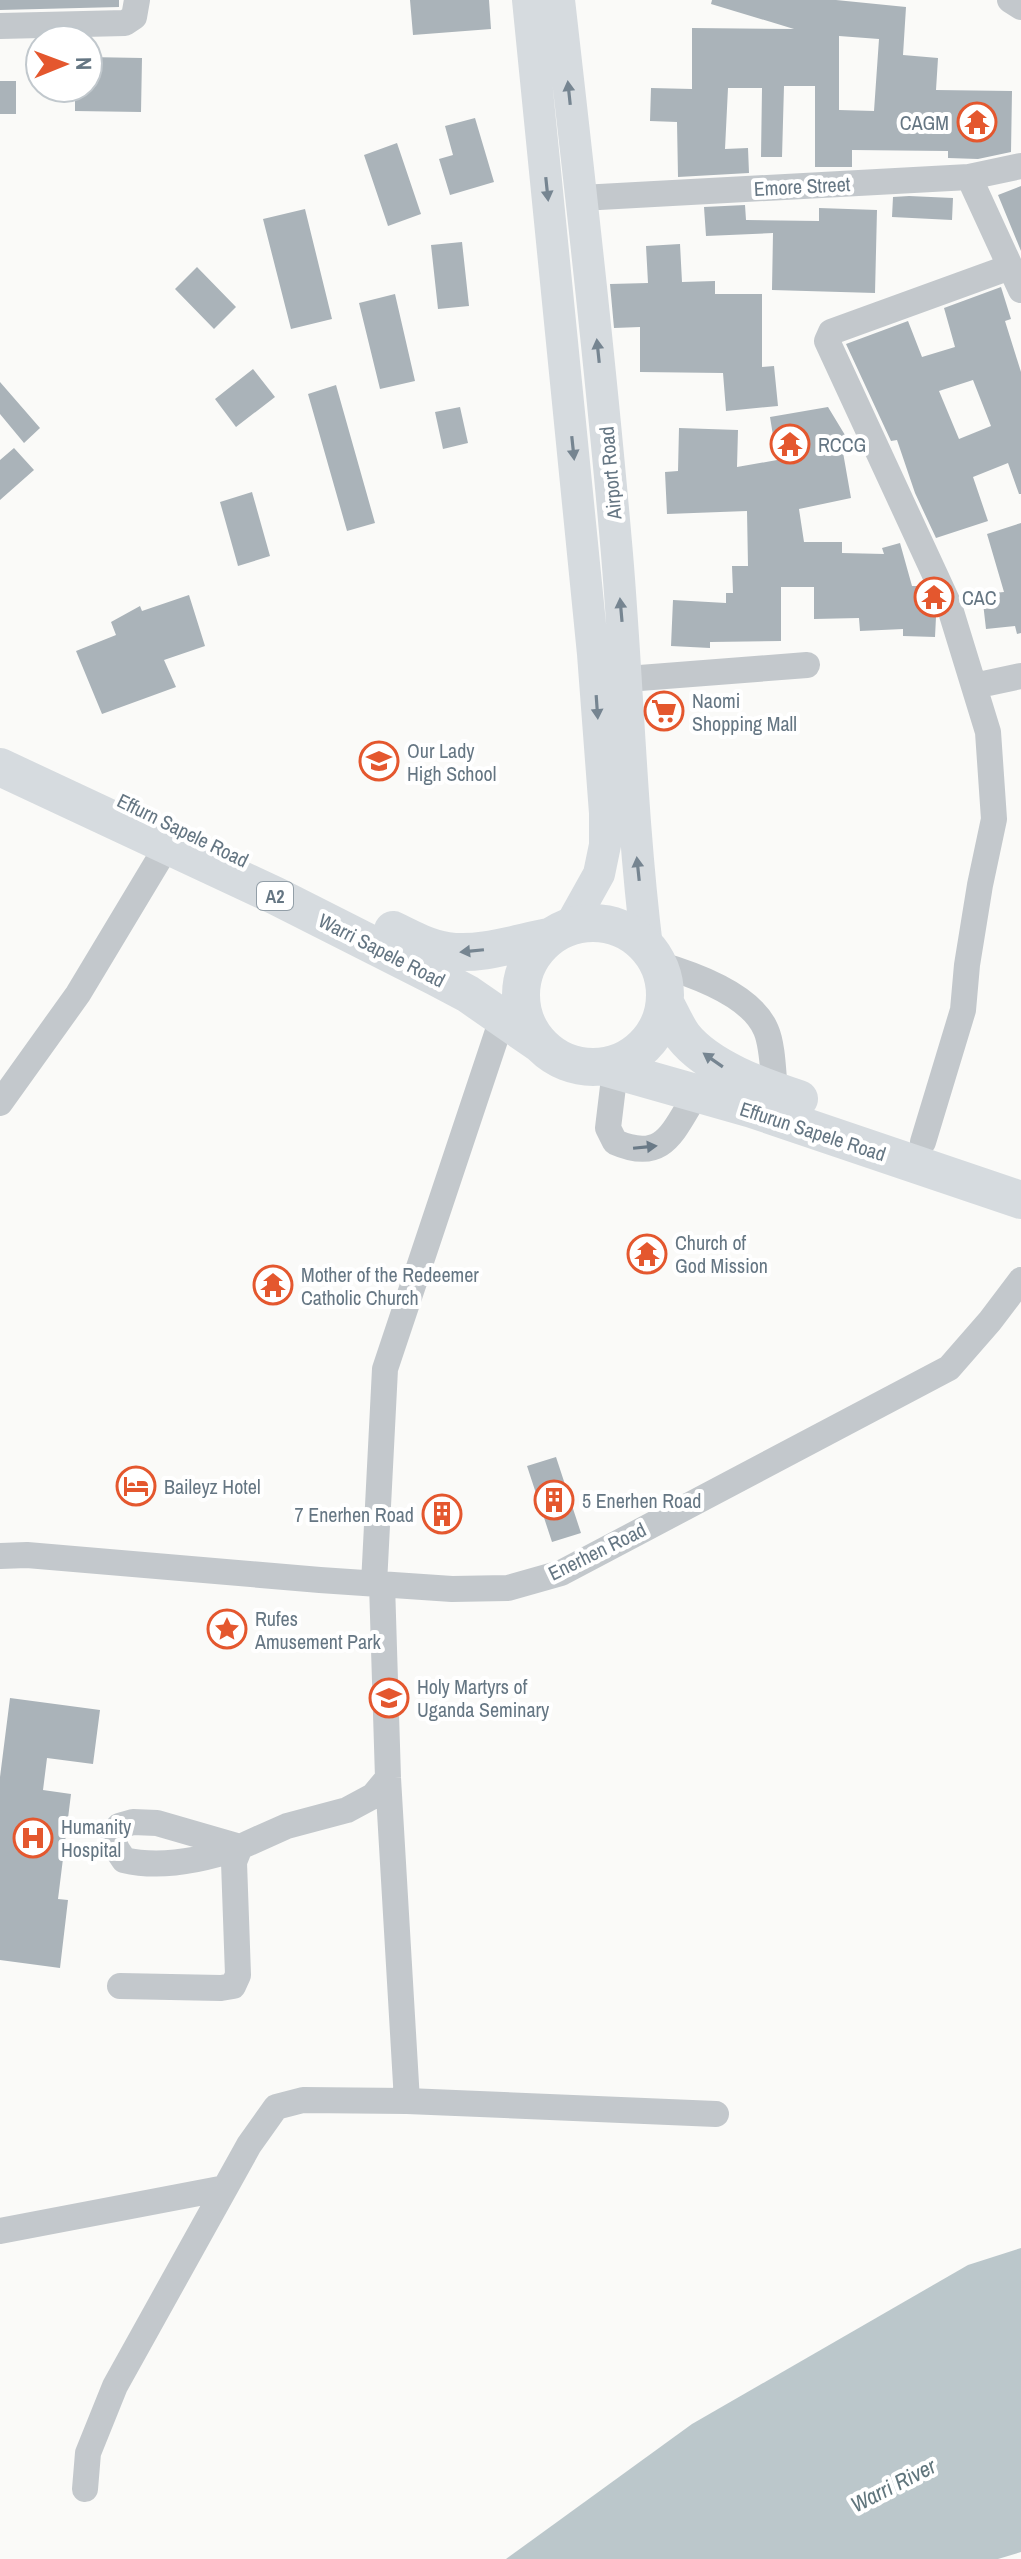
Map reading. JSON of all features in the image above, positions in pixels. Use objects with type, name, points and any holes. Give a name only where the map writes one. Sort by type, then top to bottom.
[{"type":"highway","name":"Effurn Sapele Road","points":[[0,743],[424,945],[465,953],[560,932]]},
{"type":"highway","name":"Warri Sapele Road","points":[[0,767],[276,896],[436,977],[468,994],[540,1044]]},
{"type":"highway","name":"A2","points":[[560,932],[591,922],[612,925],[631,933],[652,955]]},
{"type":"highway","points":[[540,1044],[527,1024],[521,1000],[523,976],[533,955],[560,932]]},
{"type":"highway","points":[[610,1068],[645,1045],[658,1026],[665,1003],[664,983],[652,955]]},
{"type":"highway","name":"Effurun Sapele Road","points":[[665,1003],[684,1037],[735,1075],[1021,1176]]},
{"type":"highway","name":"A2","points":[[540,1044],[558,1059],[580,1066],[610,1068]]},
{"type":"highway","name":"Effurun Sapele Road","points":[[610,1068],[752,1109],[1021,1200]]},
{"type":"main road","name":"Airport Road","points":[[528,0],[584,558],[605,813],[605,845],[599,874],[560,932]]},
{"type":"main road","name":"Airport Road","points":[[559,0],[605,420],[627,679],[636,861],[652,955]]},
{"type":"main road","points":[[584,558],[617,556]]},
{"type":"street","points":[[0,26],[125,23],[134,17],[137,0]]},
{"type":"street","points":[[1010,0],[1021,7]]},
{"type":"street","name":"Emore Street","points":[[581,198],[969,177],[1021,166]]},
{"type":"street","points":[[923,1142],[963,1010],[978,898],[994,819],[988,732],[949,605],[827,341],[831,332],[1015,278],[969,177]]},
{"type":"street","points":[[627,679],[807,665]]},
{"type":"street","points":[[974,686],[1021,676]]},
{"type":"street","points":[[0,1103],[78,994],[167,846]]},
{"type":"street","points":[[652,955],[721,989],[753,1011],[767,1031],[775,1091]]},
{"type":"street","points":[[407,2101],[378,1584],[385,1369],[502,1019]]},
{"type":"street","points":[[610,1068],[608,1128],[615,1142],[629,1148],[644,1151],[668,1139],[697,1093]]},
{"type":"street","name":"Enerhen Road","points":[[0,1556],[27,1555],[452,1589],[508,1588],[561,1573],[949,1368],[1021,1280]]},
{"type":"street","points":[[120,1986],[233,1986],[238,1975],[234,1862],[240,1847],[287,1826],[347,1810],[373,1796],[388,1778]]},
{"type":"street","points":[[85,2489],[88,2453],[115,2386],[249,2145],[276,2107],[303,2100],[407,2101],[716,2114]]},
{"type":"street","points":[[0,2231],[225,2188]]},
{"type":"water","name":"Warri River","points":[[1021,2248],[1021,2552],[998,2559],[506,2559],[692,2424],[968,2265]]},
{"type":"building","points":[[0,0],[119,0],[119,7],[0,10]]},
{"type":"building","points":[[410,0],[489,0],[491,29],[413,35]]},
{"type":"building","points":[[712,0],[836,0],[906,7],[903,55],[938,58],[936,90],[1012,91],[1011,152],[978,159],[948,158],[948,151],[852,150],[852,167],[815,167],[815,86],[784,86],[782,157],[761,157],[762,88],[728,88],[725,149],[748,148],[749,173],[678,177],[677,122],[650,121],[651,88],[692,89],[692,28],[794,29],[711,4]],"holes":[[[839,36],[879,39],[874,111],[839,110]]]},
{"type":"building","points":[[104,57],[142,58],[141,112],[75,111],[75,104],[104,104]]},
{"type":"building","points":[[0,81],[16,81],[16,114],[0,114]]},
{"type":"building","points":[[475,118],[494,182],[450,195],[439,159],[453,155],[445,126]]},
{"type":"building","points":[[397,143],[421,214],[388,226],[364,155]]},
{"type":"building","points":[[1021,186],[1021,251],[998,195]]},
{"type":"building","points":[[893,197],[953,198],[952,220],[892,217]]},
{"type":"building","points":[[745,205],[746,220],[819,221],[819,208],[877,210],[875,293],[772,290],[773,233],[706,236],[704,207]]},
{"type":"building","points":[[305,209],[332,319],[291,329],[263,219]]},
{"type":"building","points":[[462,242],[469,306],[438,309],[431,245]]},
{"type":"building","points":[[680,244],[682,282],[715,281],[715,294],[762,294],[762,367],[774,366],[778,406],[726,411],[723,373],[640,372],[640,327],[614,328],[610,284],[648,283],[646,246]]},
{"type":"building","points":[[197,267],[236,307],[214,329],[175,289]]},
{"type":"building","points":[[1001,287],[1011,319],[1005,321],[1021,372],[1021,494],[1008,463],[973,477],[988,521],[936,538],[915,493],[897,440],[891,441],[846,344],[908,321],[922,357],[955,347],[944,308]],"holes":[[[973,380],[991,426],[959,439],[939,391]]]},
{"type":"building","points":[[395,294],[415,381],[380,389],[359,303]]},
{"type":"building","points":[[253,369],[275,397],[236,427],[215,399]]},
{"type":"building","points":[[0,382],[40,428],[24,443],[0,414]]},
{"type":"building","points":[[336,385],[375,523],[347,531],[308,394]]},
{"type":"building","points":[[460,407],[468,443],[443,449],[435,412]]},
{"type":"building","points":[[828,407],[848,440],[841,441],[851,498],[799,509],[804,542],[842,542],[842,553],[884,554],[882,548],[900,543],[912,586],[923,586],[934,611],[935,637],[903,636],[903,629],[860,631],[859,618],[814,619],[814,587],[781,587],[781,641],[710,642],[710,648],[671,646],[673,600],[726,603],[726,593],[733,593],[732,566],[748,566],[747,511],[667,514],[665,472],[678,471],[679,428],[738,430],[737,467],[777,460],[770,417]]},
{"type":"building","points":[[14,448],[34,470],[0,500],[0,460]]},
{"type":"building","points":[[252,492],[270,556],[238,566],[220,502]]},
{"type":"building","points":[[1021,523],[1021,633],[1017,634],[1015,626],[986,629],[982,594],[1004,592],[987,534]]},
{"type":"building","points":[[189,595],[205,646],[164,660],[176,687],[102,714],[76,651],[116,635],[111,622],[140,606],[142,611]]},
{"type":"building","name":"5 Enerhen Road","points":[[556,1457],[581,1533],[552,1542],[527,1466]]},
{"type":"building","name":"7 Enerhen Road","points":[[449,1503],[451,1524],[436,1526],[434,1504]]},
{"type":"building","name":"Humanity Hospital","points":[[10,1698],[100,1710],[93,1764],[47,1758],[43,1790],[71,1794],[58,1899],[68,1900],[60,1968],[0,1960],[0,1777]]},
{"type":"place","name":"CAGM","points":[[977,122]]},
{"type":"place","name":"RCCG","points":[[790,444]]},
{"type":"place","name":"CAC","points":[[934,597]]},
{"type":"place","name":"Naomi Shopping Mall","points":[[664,711]]},
{"type":"place","name":"Our Lady High School","points":[[379,761]]},
{"type":"place","name":"Church of God Mission","points":[[647,1254]]},
{"type":"place","name":"Mother of the Redeemer Catholic Church","points":[[273,1285]]},
{"type":"place","name":"Baileyz Hotel","points":[[136,1486]]},
{"type":"place","name":"5 Enerhen Road","points":[[554,1500]]},
{"type":"place","name":"7 Enerhen Road","points":[[442,1514]]},
{"type":"place","name":"Rufes Amusement Park","points":[[227,1629]]},
{"type":"place","name":"Holy Martyrs of Uganda Seminary","points":[[389,1698]]},
{"type":"place","name":"Humanity Hospital","points":[[33,1838]]}]
